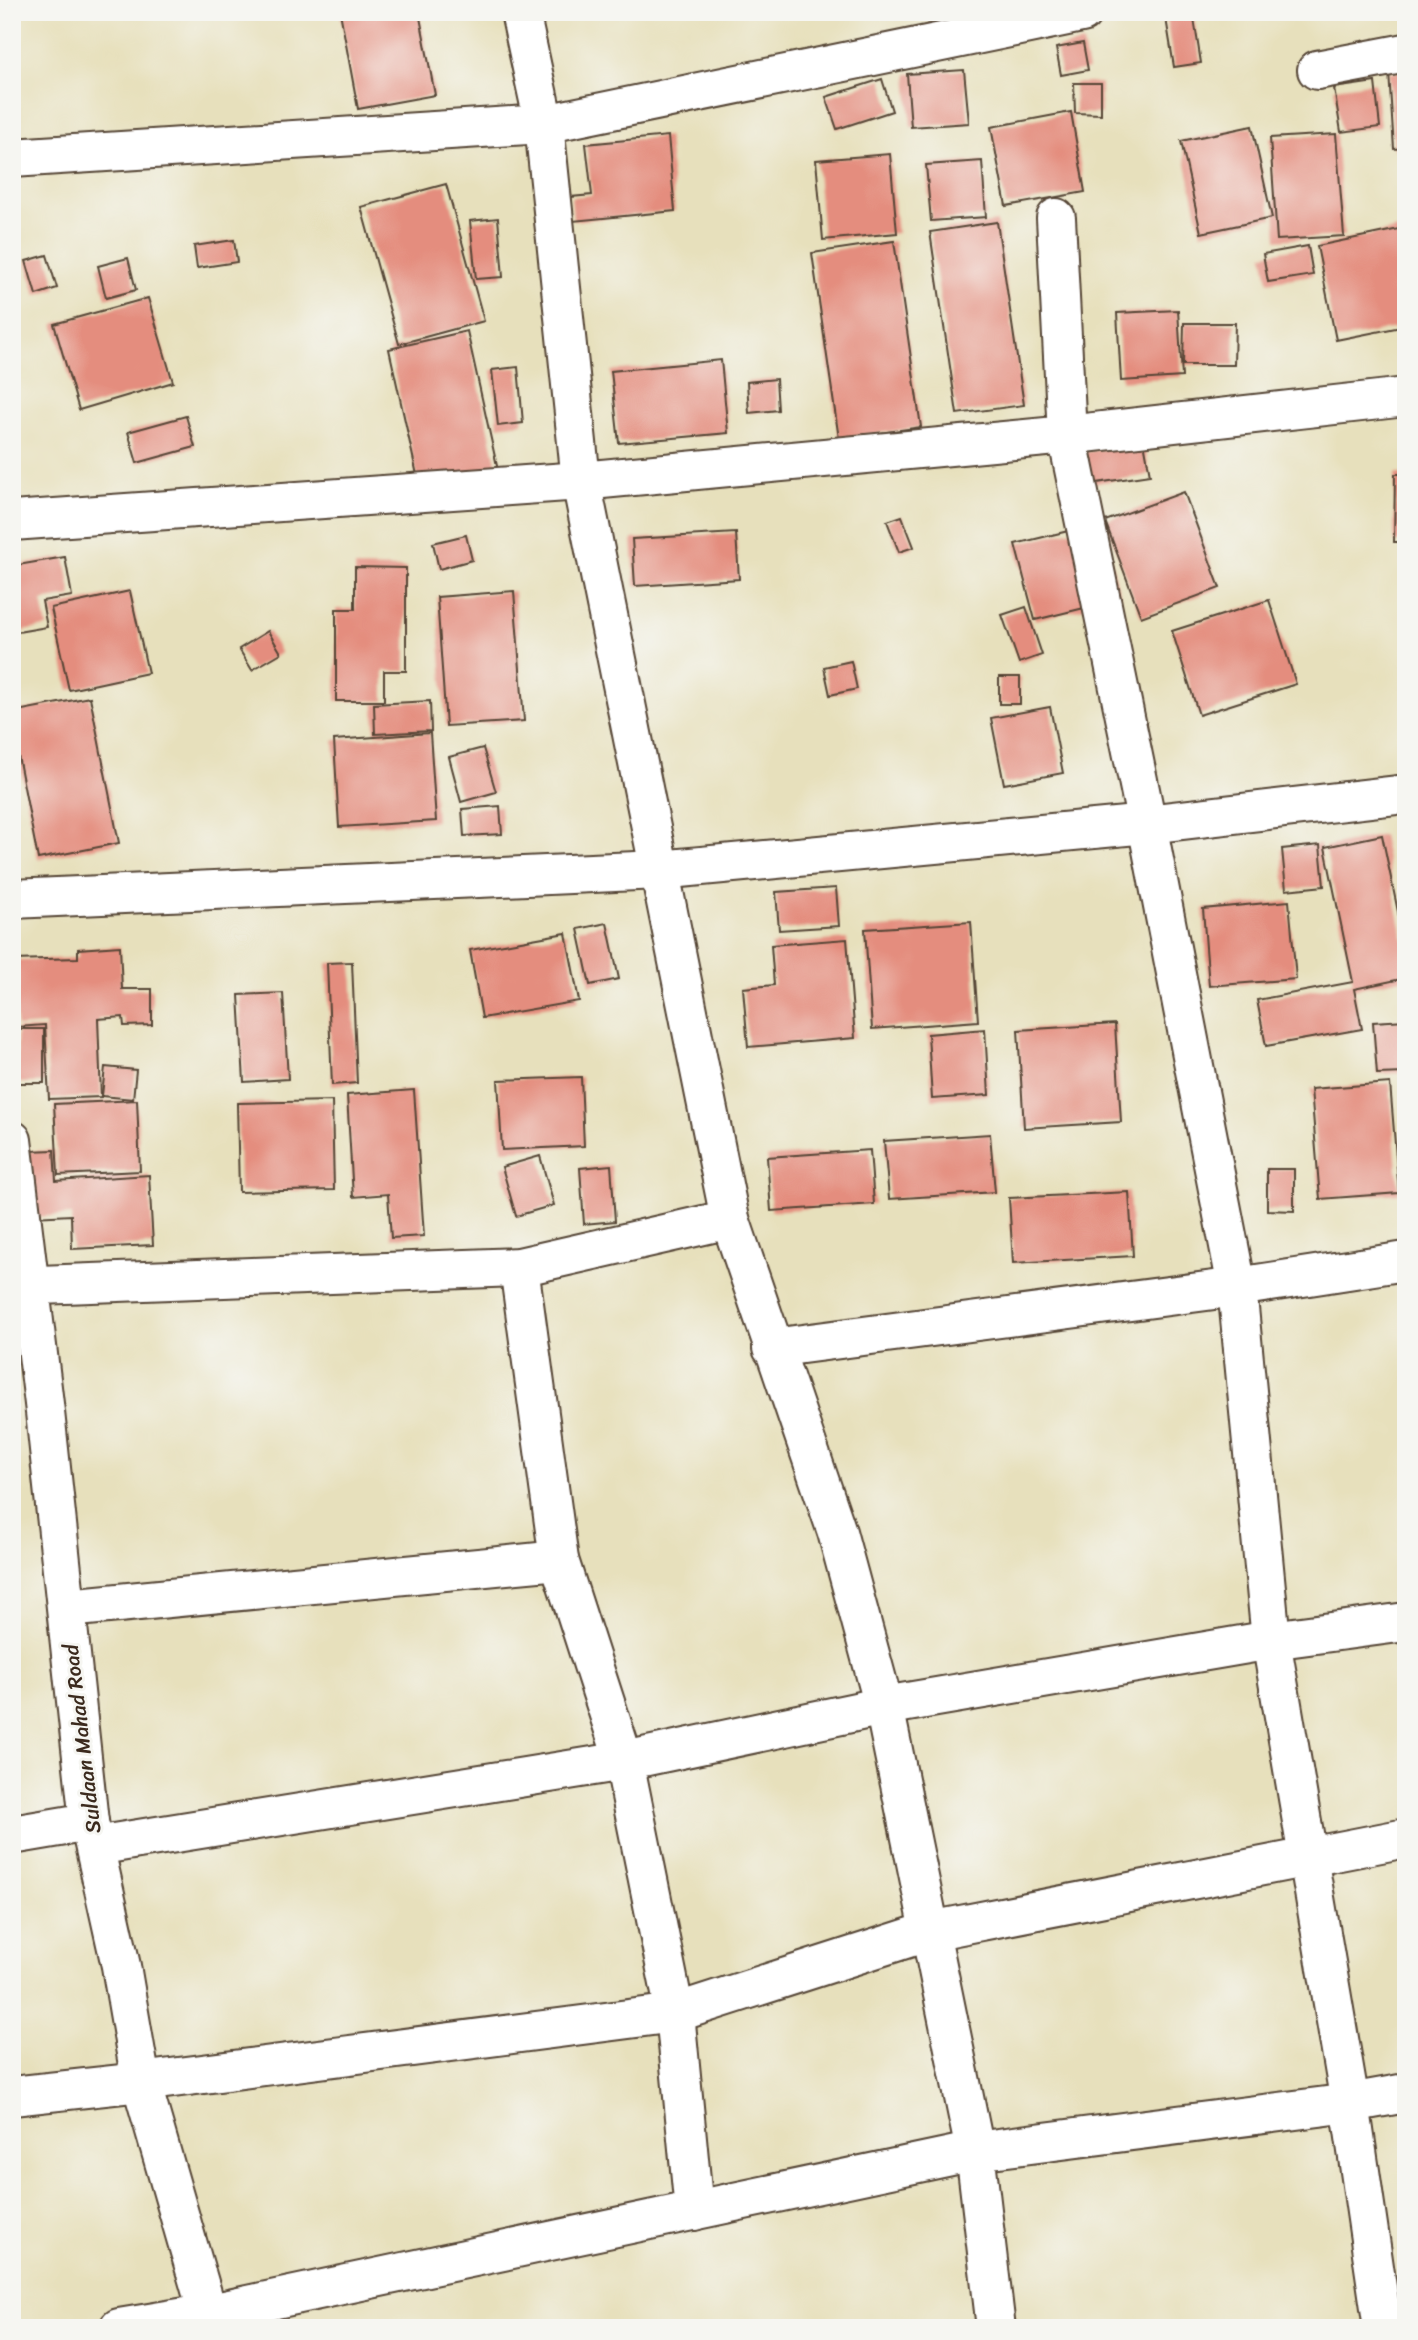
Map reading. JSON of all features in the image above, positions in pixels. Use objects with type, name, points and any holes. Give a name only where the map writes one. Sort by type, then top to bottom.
[{"type":"street","points":[[520,12],[544,124],[581,481],[730,1219],[837,1532],[884,1706],[975,2151],[996,2328]]},
{"type":"street","points":[[12,158],[544,124],[1082,13]]},
{"type":"street","points":[[1317,70],[1406,53]]},
{"type":"street","points":[[1056,218],[1068,435],[1237,1287],[1271,1640],[1350,2103],[1383,2328]]},
{"type":"street","points":[[12,521],[581,481],[1068,435],[1406,397]]},
{"type":"street","points":[[12,900],[659,870],[1147,824],[1406,794]]},
{"type":"street","name":"Suldaan Mahad Road","points":[[12,1140],[20,1286],[45,1412],[92,1834],[121,1966],[141,2082],[211,2320]]},
{"type":"street","points":[[20,1286],[519,1267],[730,1219]]},
{"type":"street","points":[[772,1348],[1237,1287],[1406,1261]]},
{"type":"street","points":[[519,1267],[559,1560],[624,1761],[675,2013],[694,2211]]},
{"type":"street","points":[[66,1608],[559,1560]]},
{"type":"street","points":[[12,1835],[92,1834],[624,1761],[884,1706],[1271,1640],[1406,1622]]},
{"type":"street","points":[[12,2096],[141,2082],[675,2013],[930,1931],[1406,1838]]},
{"type":"street","points":[[120,2328],[211,2320],[694,2211],[975,2151],[1350,2103],[1406,2093]]},
{"type":"building","points":[[340,12],[419,12],[435,95],[358,109]]},
{"type":"building","points":[[1165,12],[1193,12],[1201,63],[1174,67]]},
{"type":"building","points":[[1258,12],[1292,12],[1292,14],[1259,18]]},
{"type":"building","points":[[1083,43],[1088,70],[1061,75],[1056,48]]},
{"type":"building","points":[[964,70],[969,123],[911,127],[907,74]]},
{"type":"building","points":[[1406,71],[1406,148],[1394,149],[1389,72]]},
{"type":"building","points":[[882,79],[892,111],[837,129],[826,97]]},
{"type":"building","points":[[1375,82],[1380,127],[1341,132],[1334,88]]},
{"type":"building","points":[[1074,83],[1101,83],[1101,114],[1075,113]]},
{"type":"building","points":[[1071,112],[1085,192],[1006,206],[991,127]]},
{"type":"building","points":[[1252,126],[1272,218],[1201,233],[1181,141]]},
{"type":"building","points":[[1336,134],[1344,236],[1277,240],[1270,138]]},
{"type":"building","points":[[668,136],[675,211],[573,221],[571,197],[592,195],[586,144]]},
{"type":"building","points":[[890,154],[897,233],[823,240],[816,160]]},
{"type":"building","points":[[982,161],[986,217],[931,221],[926,165]]},
{"type":"building","points":[[446,184],[484,321],[399,344],[361,207]]},
{"type":"building","points":[[498,218],[503,277],[476,279],[470,221]]},
{"type":"building","points":[[997,222],[1024,405],[957,414],[930,232]]},
{"type":"building","points":[[1404,228],[1406,326],[1336,340],[1317,246]]},
{"type":"building","points":[[234,240],[237,262],[197,268],[194,246]]},
{"type":"building","points":[[894,241],[921,427],[839,439],[812,253]]},
{"type":"building","points":[[1308,246],[1313,275],[1268,282],[1263,254]]},
{"type":"building","points":[[47,255],[57,288],[36,295],[26,261]]},
{"type":"building","points":[[128,258],[136,290],[106,298],[98,266]]},
{"type":"building","points":[[148,298],[173,382],[79,410],[54,324]]},
{"type":"building","points":[[1178,310],[1182,377],[1121,381],[1117,313]]},
{"type":"building","points":[[1184,323],[1235,323],[1234,365],[1183,365]]},
{"type":"building","points":[[467,331],[499,475],[421,493],[389,349]]},
{"type":"building","points":[[721,360],[728,433],[619,443],[611,371]]},
{"type":"building","points":[[518,367],[523,423],[498,426],[492,370]]},
{"type":"building","points":[[776,379],[778,410],[749,413],[747,382]]},
{"type":"building","points":[[186,416],[195,447],[137,463],[128,432]]},
{"type":"building","points":[[1144,442],[1150,475],[1090,484],[1085,452]]},
{"type":"building","points":[[1395,474],[1406,474],[1406,542],[1394,542]]},
{"type":"building","points":[[1184,492],[1220,588],[1141,617],[1105,521]]},
{"type":"building","points":[[902,516],[914,547],[899,552],[887,521]]},
{"type":"building","points":[[1101,523],[1121,599],[1035,620],[1015,544]]},
{"type":"building","points":[[736,533],[739,579],[635,586],[632,539]]},
{"type":"building","points":[[466,535],[472,560],[439,569],[433,543]]},
{"type":"building","points":[[65,557],[72,596],[42,601],[47,627],[12,633],[12,566]]},
{"type":"building","points":[[355,567],[406,568],[406,671],[384,671],[384,701],[336,701],[336,609],[355,609]]},
{"type":"building","points":[[130,591],[148,673],[69,690],[51,608]]},
{"type":"building","points":[[514,591],[524,721],[446,726],[437,597]]},
{"type":"building","points":[[1269,600],[1296,684],[1199,715],[1172,631]]},
{"type":"building","points":[[1026,607],[1042,655],[1019,663],[1002,615]]},
{"type":"building","points":[[268,631],[281,653],[252,670],[239,649]]},
{"type":"building","points":[[851,661],[857,689],[830,695],[824,667]]},
{"type":"building","points":[[999,677],[1020,677],[1020,704],[999,704]]},
{"type":"building","points":[[90,697],[119,843],[38,859],[12,725],[12,712]]},
{"type":"building","points":[[430,701],[431,731],[375,734],[374,704]]},
{"type":"building","points":[[1050,707],[1063,773],[1004,784],[991,718]]},
{"type":"building","points":[[430,733],[436,821],[339,827],[334,740]]},
{"type":"building","points":[[483,748],[496,792],[461,802],[449,757]]},
{"type":"building","points":[[500,806],[502,834],[464,836],[462,809]]},
{"type":"building","points":[[1382,835],[1406,950],[1406,978],[1354,989],[1362,1029],[1266,1046],[1257,1000],[1353,982],[1325,847]]},
{"type":"building","points":[[1320,845],[1324,886],[1286,890],[1282,849]]},
{"type":"building","points":[[836,888],[839,926],[779,930],[776,892]]},
{"type":"building","points":[[1289,901],[1296,979],[1209,986],[1203,909]]},
{"type":"building","points":[[971,922],[978,1021],[872,1029],[865,929]]},
{"type":"building","points":[[607,923],[619,979],[590,985],[578,929]]},
{"type":"building","points":[[566,933],[579,1001],[482,1018],[470,950]]},
{"type":"building","points":[[847,939],[855,1038],[748,1047],[743,988],[774,985],[771,945]]},
{"type":"building","points":[[120,946],[122,989],[152,989],[152,1025],[124,1026],[123,1017],[98,1019],[101,1097],[49,1099],[45,1025],[17,1027],[14,960],[78,958],[78,949]]},
{"type":"building","points":[[352,962],[357,1083],[332,1085],[327,963]]},
{"type":"building","points":[[283,993],[288,1079],[244,1082],[239,995]]},
{"type":"building","points":[[1406,1020],[1406,1073],[1377,1074],[1373,1022]]},
{"type":"building","points":[[1115,1024],[1121,1122],[1024,1128],[1018,1030]]},
{"type":"building","points":[[17,1029],[44,1029],[44,1083],[17,1083]]},
{"type":"building","points":[[985,1029],[989,1095],[932,1099],[928,1034]]},
{"type":"building","points":[[105,1067],[136,1070],[133,1099],[102,1096]]},
{"type":"building","points":[[581,1077],[584,1146],[502,1150],[498,1080]]},
{"type":"building","points":[[1390,1083],[1399,1193],[1320,1199],[1311,1089]]},
{"type":"building","points":[[414,1090],[424,1236],[391,1238],[388,1194],[353,1197],[347,1095]]},
{"type":"building","points":[[137,1100],[140,1171],[58,1175],[54,1104]]},
{"type":"building","points":[[332,1101],[334,1190],[239,1192],[237,1103]]},
{"type":"building","points":[[990,1134],[995,1192],[889,1199],[884,1141]]},
{"type":"building","points":[[54,1150],[56,1181],[149,1175],[153,1245],[72,1249],[71,1215],[33,1217],[29,1151]]},
{"type":"building","points":[[870,1150],[874,1204],[771,1211],[767,1157]]},
{"type":"building","points":[[540,1156],[554,1205],[516,1216],[502,1167]]},
{"type":"building","points":[[611,1165],[615,1221],[584,1224],[580,1168]]},
{"type":"building","points":[[1267,1169],[1294,1169],[1294,1211],[1267,1210]]},
{"type":"building","points":[[1129,1192],[1133,1256],[1013,1263],[1009,1198]]}]
